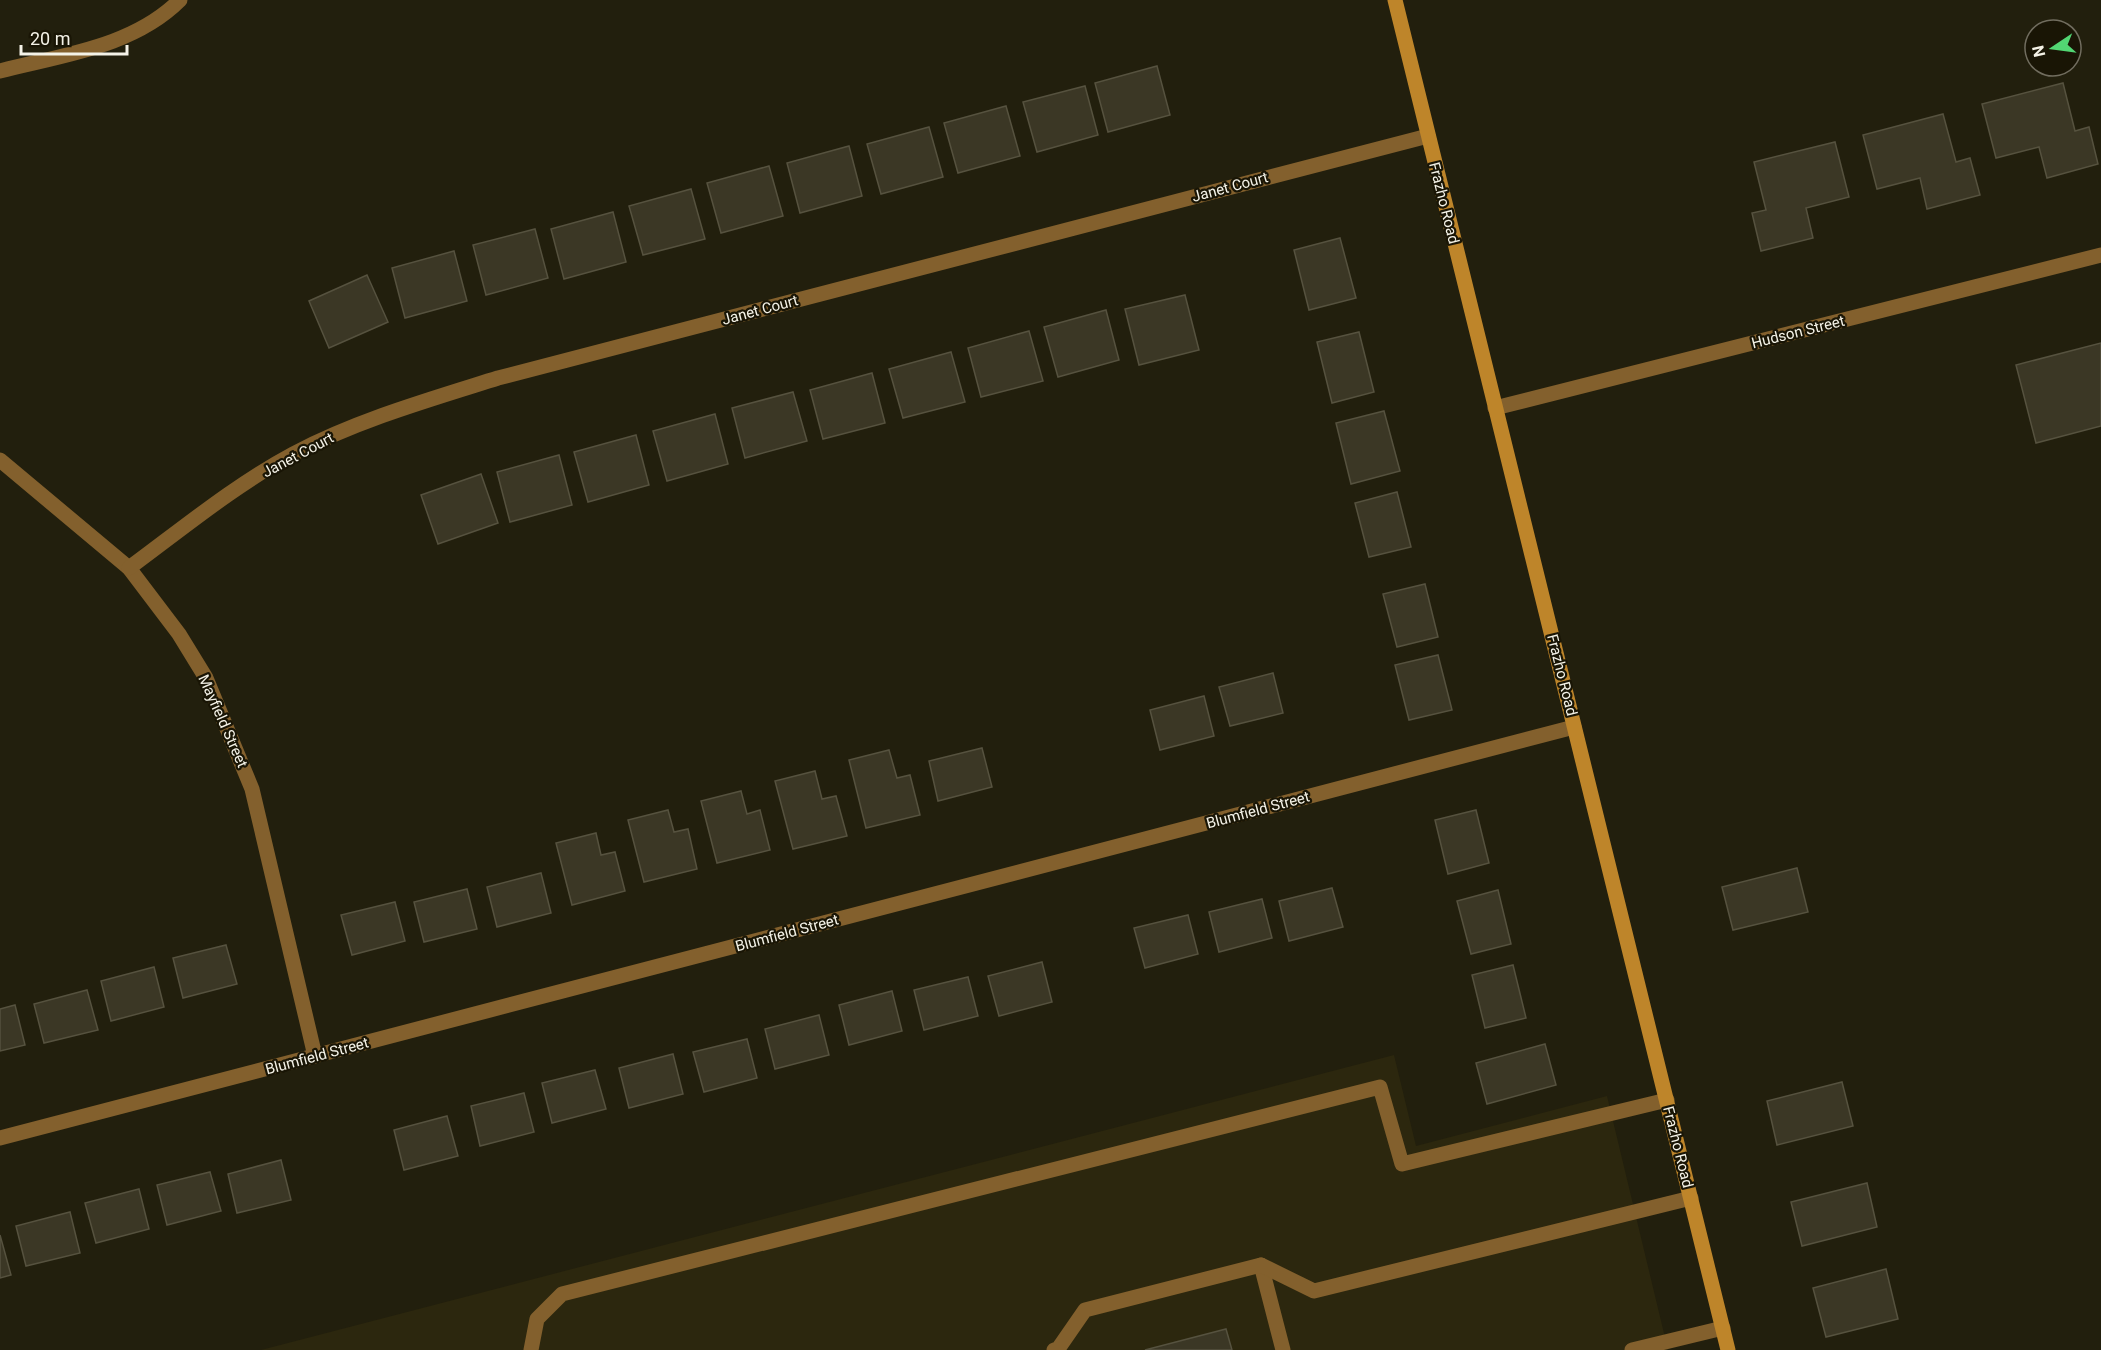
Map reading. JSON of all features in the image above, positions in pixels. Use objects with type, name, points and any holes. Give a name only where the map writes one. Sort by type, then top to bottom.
[{"type":"street","points":[[0,71],[132,35],[165,15],[180,0]]},
{"type":"street","name":"Frazho Road","points":[[1395,0],[1728,1350]]},
{"type":"street","name":"Janet Court","points":[[129,568],[242,486],[293,454],[360,423],[423,401],[498,378],[1428,136]]},
{"type":"street","name":"Hudson Street","points":[[1496,408],[2101,255]]},
{"type":"street","name":"Mayfield Street","points":[[0,460],[129,568],[178,634],[206,678],[252,789],[315,1056]]},
{"type":"street","name":"Blumfield Street","points":[[0,1138],[1575,727]]},
{"type":"street","points":[[531,1350],[537,1319],[562,1294],[1380,1087],[1402,1164],[1667,1100]]},
{"type":"street","points":[[1054,1350],[1058,1349],[1085,1310],[1261,1265],[1314,1291],[1690,1198]]},
{"type":"street","points":[[1261,1265],[1283,1350]]},
{"type":"street","points":[[1632,1350],[1723,1328]]},
{"type":"shaded area","points":[[1394,1055],[1416,1146],[1607,1096],[1668,1350],[261,1350]]},
{"type":"building","points":[[1157,66],[1170,115],[1108,132],[1095,83]]},
{"type":"building","points":[[2063,83],[2075,131],[2089,127],[2098,164],[2047,178],[2039,147],[1996,158],[1982,104]]},
{"type":"building","points":[[1085,86],[1098,135],[1037,152],[1023,102]]},
{"type":"building","points":[[1006,106],[1020,156],[958,173],[944,123]]},
{"type":"building","points":[[1943,114],[1956,162],[1970,158],[1980,195],[1927,209],[1920,178],[1877,189],[1863,135]]},
{"type":"building","points":[[929,127],[943,177],[881,194],[867,144]]},
{"type":"building","points":[[1835,142],[1849,197],[1806,208],[1813,238],[1761,251],[1752,213],[1766,210],[1754,162]]},
{"type":"building","points":[[849,146],[862,196],[800,213],[787,163]]},
{"type":"building","points":[[769,166],[783,216],[721,233],[707,183]]},
{"type":"building","points":[[691,189],[705,239],[643,255],[629,206]]},
{"type":"building","points":[[613,212],[626,262],[564,279],[551,229]]},
{"type":"building","points":[[535,229],[548,278],[486,295],[473,245]]},
{"type":"building","points":[[1340,238],[1356,298],[1309,310],[1294,250]]},
{"type":"building","points":[[454,251],[467,301],[405,318],[392,268]]},
{"type":"building","points":[[367,275],[388,322],[329,348],[309,301]]},
{"type":"building","points":[[1185,295],[1199,350],[1139,365],[1125,309]]},
{"type":"building","points":[[1106,310],[1119,360],[1058,377],[1044,327]]},
{"type":"building","points":[[1029,331],[1043,381],[981,397],[968,348]]},
{"type":"building","points":[[1359,332],[1374,392],[1332,403],[1317,342]]},
{"type":"building","points":[[2101,343],[2101,426],[2036,443],[2016,365]]},
{"type":"building","points":[[951,352],[965,402],[903,418],[889,369]]},
{"type":"building","points":[[872,373],[885,423],[823,439],[810,390]]},
{"type":"building","points":[[793,392],[807,441],[745,458],[732,408]]},
{"type":"building","points":[[1384,411],[1400,471],[1351,484],[1336,423]]},
{"type":"building","points":[[715,414],[728,464],[667,481],[653,431]]},
{"type":"building","points":[[636,435],[649,485],[588,502],[574,452]]},
{"type":"building","points":[[559,455],[572,505],[510,522],[497,472]]},
{"type":"building","points":[[481,474],[498,523],[438,544],[421,495]]},
{"type":"building","points":[[1397,492],[1411,547],[1369,557],[1355,503]]},
{"type":"building","points":[[1425,584],[1438,637],[1397,647],[1383,594]]},
{"type":"building","points":[[1438,655],[1452,710],[1409,720],[1395,665]]},
{"type":"building","points":[[1273,673],[1283,713],[1230,726],[1219,687]]},
{"type":"building","points":[[1204,696],[1214,736],[1160,750],[1150,710]]},
{"type":"building","points":[[982,748],[992,787],[938,801],[929,761]]},
{"type":"building","points":[[889,750],[897,778],[910,775],[920,815],[866,828],[849,760]]},
{"type":"building","points":[[815,771],[822,799],[836,796],[847,836],[793,849],[775,781]]},
{"type":"building","points":[[741,791],[747,814],[760,810],[770,850],[717,863],[701,801]]},
{"type":"building","points":[[668,810],[674,832],[688,829],[697,869],[644,882],[628,820]]},
{"type":"building","points":[[1476,810],[1489,863],[1448,874],[1435,820]]},
{"type":"building","points":[[596,833],[601,855],[615,852],[625,891],[572,905],[556,843]]},
{"type":"building","points":[[1797,868],[1808,912],[1733,930],[1722,887]]},
{"type":"building","points":[[541,873],[551,913],[497,927],[487,887]]},
{"type":"building","points":[[1332,888],[1343,927],[1289,941],[1279,901]]},
{"type":"building","points":[[467,889],[477,929],[424,942],[414,902]]},
{"type":"building","points":[[1498,890],[1511,944],[1471,954],[1457,901]]},
{"type":"building","points":[[1262,899],[1272,938],[1219,952],[1209,912]]},
{"type":"building","points":[[395,902],[405,941],[352,955],[341,915]]},
{"type":"building","points":[[1188,915],[1198,954],[1145,968],[1134,928]]},
{"type":"building","points":[[226,945],[237,984],[183,998],[173,958]]},
{"type":"building","points":[[1042,962],[1052,1002],[999,1016],[988,976]]},
{"type":"building","points":[[1513,965],[1526,1018],[1485,1028],[1472,975]]},
{"type":"building","points":[[154,967],[164,1007],[111,1021],[101,981]]},
{"type":"building","points":[[968,977],[978,1016],[924,1030],[914,990]]},
{"type":"building","points":[[87,990],[98,1030],[44,1043],[34,1004]]},
{"type":"building","points":[[892,991],[902,1031],[849,1045],[839,1005]]},
{"type":"building","points":[[15,1005],[25,1045],[0,1051],[0,1009]]},
{"type":"building","points":[[819,1015],[829,1055],[775,1069],[765,1029]]},
{"type":"building","points":[[747,1039],[757,1078],[704,1092],[693,1052]]},
{"type":"building","points":[[1545,1044],[1556,1085],[1487,1104],[1476,1063]]},
{"type":"building","points":[[673,1054],[683,1094],[629,1108],[619,1068]]},
{"type":"building","points":[[595,1070],[606,1109],[552,1123],[542,1083]]},
{"type":"building","points":[[1842,1082],[1853,1126],[1777,1145],[1767,1101]]},
{"type":"building","points":[[524,1093],[534,1132],[480,1146],[471,1106]]},
{"type":"building","points":[[447,1116],[458,1156],[404,1170],[394,1130]]},
{"type":"building","points":[[281,1160],[291,1200],[237,1213],[228,1174]]},
{"type":"building","points":[[210,1172],[221,1211],[167,1225],[157,1185]]},
{"type":"building","points":[[1867,1183],[1877,1227],[1802,1246],[1791,1202]]},
{"type":"building","points":[[139,1189],[149,1229],[96,1243],[85,1203]]},
{"type":"building","points":[[70,1212],[80,1253],[26,1266],[16,1226]]},
{"type":"building","points":[[0,1235],[11,1275],[0,1278]]},
{"type":"building","points":[[1886,1269],[1898,1319],[1826,1337],[1813,1288]]},
{"type":"building","points":[[1226,1329],[1232,1350],[1145,1350]]}]
